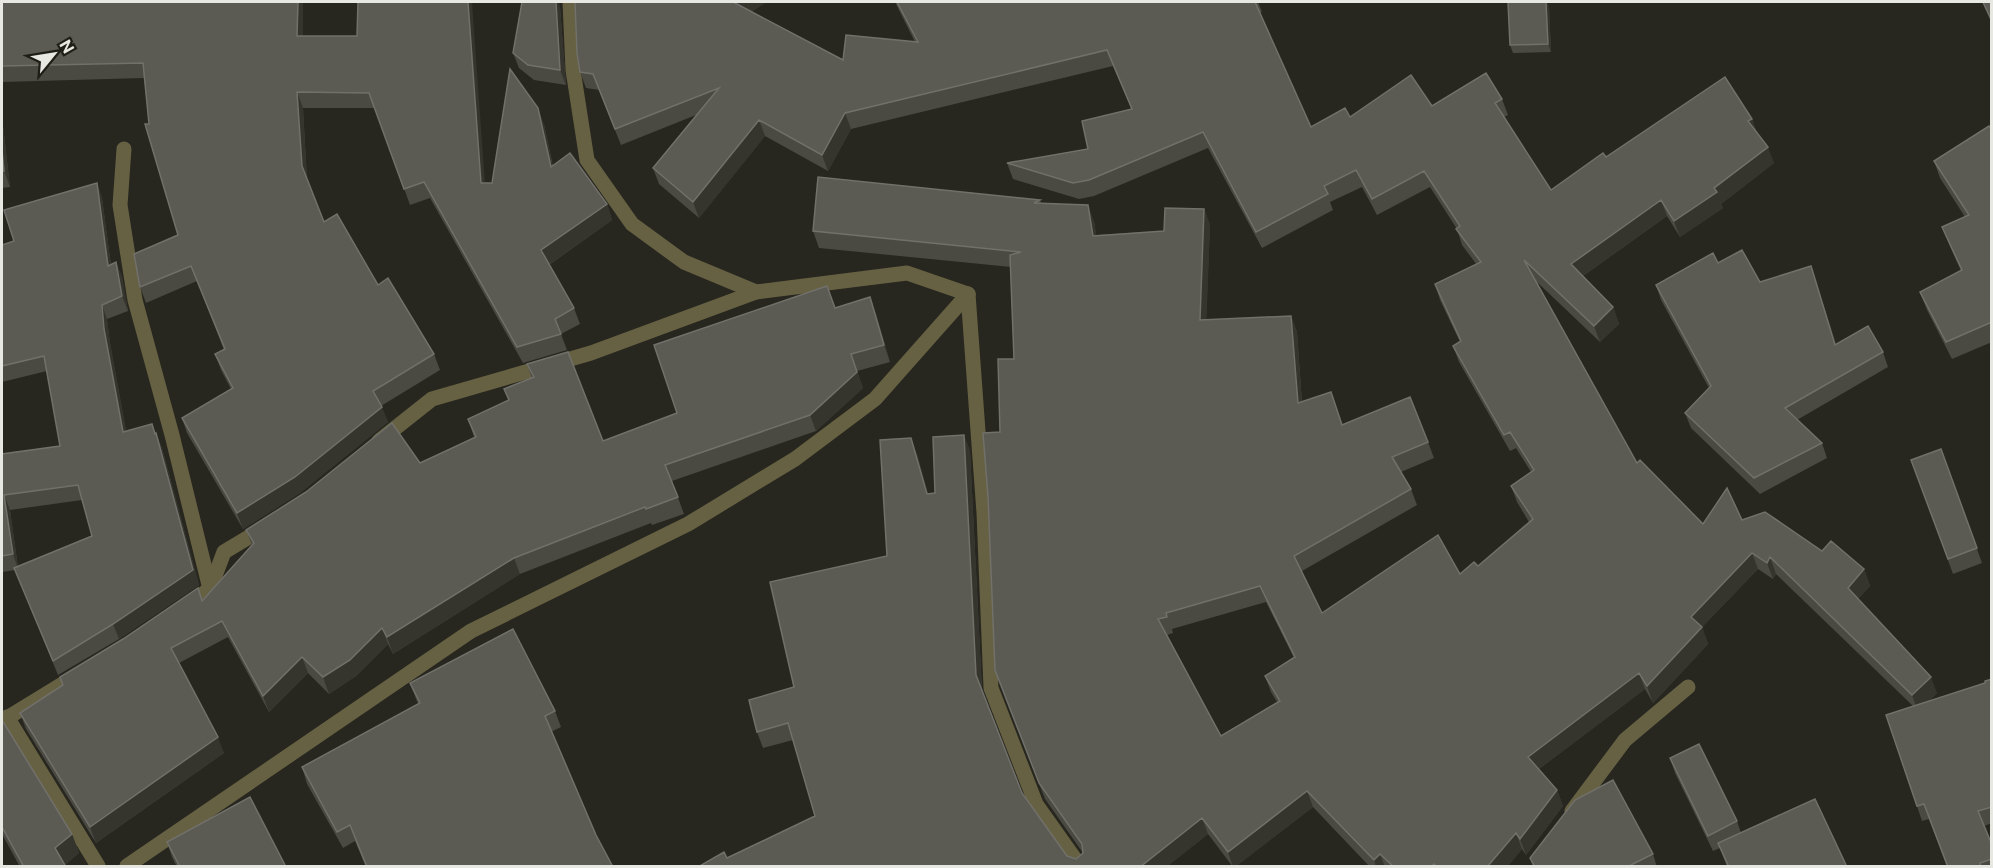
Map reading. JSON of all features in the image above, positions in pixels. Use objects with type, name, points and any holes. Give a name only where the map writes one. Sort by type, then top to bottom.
[{"type":"street","points":[[570,2],[573,70],[587,160],[632,224],[684,262],[756,292]]},
{"type":"street","points":[[124,149],[120,205],[135,300],[172,435],[210,589]]},
{"type":"street","points":[[369,450],[432,399],[591,353],[756,292],[907,273],[968,294]]},
{"type":"street","points":[[127,867],[471,631],[688,524],[795,459],[875,399],[968,294]]},
{"type":"street","points":[[968,294],[984,513],[992,688],[1036,804],[1080,867]]},
{"type":"street","points":[[172,615],[210,589],[224,552],[278,518]]},
{"type":"street","points":[[95,664],[4,719],[98,867]]},
{"type":"street","points":[[1564,822],[1625,740],[1688,687]]},
{"type":"building","points":[[2,2],[298,2],[297,36],[357,36],[358,2],[468,2],[481,183],[492,183],[510,69],[538,108],[551,167],[570,153],[607,204],[541,250],[574,308],[555,319],[561,334],[517,347],[424,182],[404,189],[369,93],[297,92],[302,166],[324,222],[337,214],[378,285],[388,278],[434,354],[373,391],[382,407],[295,477],[237,513],[182,418],[233,388],[215,354],[225,349],[191,266],[140,287],[134,254],[178,235],[145,124],[149,124],[143,63],[2,66]]},
{"type":"building","points":[[522,2],[556,2],[560,70],[528,65],[513,53]]},
{"type":"building","points":[[575,2],[737,2],[735,3],[843,60],[846,35],[918,42],[897,2],[1255,2],[1311,127],[1345,108],[1350,117],[1411,75],[1432,106],[1486,73],[1502,99],[1495,103],[1551,190],[1603,153],[1606,157],[1725,77],[1752,119],[1748,121],[1768,147],[1714,188],[1717,192],[1674,221],[1661,200],[1571,264],[1613,307],[1594,326],[1524,260],[1637,463],[1640,460],[1703,524],[1727,488],[1742,520],[1765,512],[1822,551],[1831,541],[1864,569],[1848,588],[1931,677],[1912,695],[1770,557],[1767,563],[1752,553],[1691,617],[1702,627],[1647,686],[1639,673],[1528,757],[1557,790],[1520,839],[1516,833],[1487,867],[1437,867],[1434,864],[1431,867],[1394,867],[1380,854],[1374,860],[1307,791],[1228,852],[1202,818],[1140,867],[698,867],[724,852],[727,858],[815,816],[788,723],[757,732],[749,700],[794,687],[770,582],[887,556],[880,440],[911,438],[927,494],[935,493],[933,437],[964,435],[976,675],[1022,793],[1067,856],[1076,859],[1083,853],[1082,844],[1039,783],[995,670],[988,496],[983,433],[1000,432],[998,359],[1014,359],[1010,255],[1021,252],[813,231],[818,177],[1040,200],[1034,203],[1088,205],[1093,236],[1164,231],[1165,208],[1204,209],[1200,320],[1291,316],[1298,403],[1331,392],[1342,425],[1410,397],[1428,442],[1392,457],[1411,489],[1294,556],[1322,613],[1438,535],[1460,574],[1474,562],[1478,566],[1533,519],[1511,486],[1534,470],[1510,432],[1504,435],[1453,346],[1461,341],[1435,284],[1481,262],[1456,229],[1460,226],[1424,171],[1372,199],[1356,170],[1324,186],[1328,194],[1256,232],[1203,132],[1089,180],[1073,183],[1007,163],[1088,149],[1082,121],[1132,109],[1107,50],[845,113],[822,155],[759,120],[693,202],[653,168],[719,88],[615,129],[593,74],[580,72]],"holes":[[[1260,586],[1295,657],[1265,676],[1280,701],[1221,736],[1158,619],[1167,617],[1166,613]]]},
{"type":"building","points":[[1508,2],[1546,2],[1548,44],[1510,45]]},
{"type":"building","points":[[1983,2],[1992,2],[1992,21]]},
{"type":"building","points":[[1989,126],[1992,130],[1992,322],[1946,342],[1920,292],[1962,270],[1942,227],[1969,215],[1934,161]]},
{"type":"building","points":[[97,183],[108,266],[116,262],[122,296],[102,305],[104,329],[123,432],[152,424],[193,570],[53,661],[14,568],[92,536],[78,485],[4,495],[13,554],[2,556],[2,454],[60,446],[44,356],[2,366],[2,245],[14,241],[4,210]]},
{"type":"building","points":[[1742,250],[1760,282],[1811,266],[1835,345],[1868,326],[1883,352],[1785,408],[1822,443],[1754,478],[1685,413],[1711,386],[1656,285],[1713,253],[1718,263]]},
{"type":"building","points":[[827,286],[835,308],[870,297],[884,345],[851,354],[857,372],[810,415],[665,465],[678,497],[646,509],[645,507],[514,558],[387,637],[382,628],[350,660],[323,677],[302,657],[263,696],[222,621],[171,648],[218,737],[90,827],[20,713],[63,685],[60,677],[123,639],[198,588],[202,601],[254,543],[246,530],[306,492],[392,423],[420,463],[476,437],[468,419],[509,400],[504,389],[534,377],[527,364],[568,352],[603,441],[677,413],[654,345]]},
{"type":"building","points":[[1941,449],[1977,548],[1948,559],[1911,460]]},
{"type":"building","points":[[513,629],[555,711],[545,716],[596,835],[613,867],[367,867],[350,825],[337,832],[302,767],[420,703],[410,683]]},
{"type":"building","points":[[1992,679],[1992,807],[1978,811],[1992,845],[1992,859],[1980,863],[1981,867],[1948,867],[1924,804],[1917,806],[1886,715]]},
{"type":"building","points":[[2,720],[72,834],[55,848],[66,867],[24,867],[2,827]]},
{"type":"building","points":[[1699,744],[1737,821],[1708,836],[1670,758]]},
{"type":"building","points":[[1613,780],[1653,854],[1627,867],[1535,867],[1530,858],[1575,800]]},
{"type":"building","points":[[250,797],[286,867],[180,867],[167,842]]},
{"type":"building","points":[[1815,799],[1847,867],[1729,867],[1718,843]]}]
